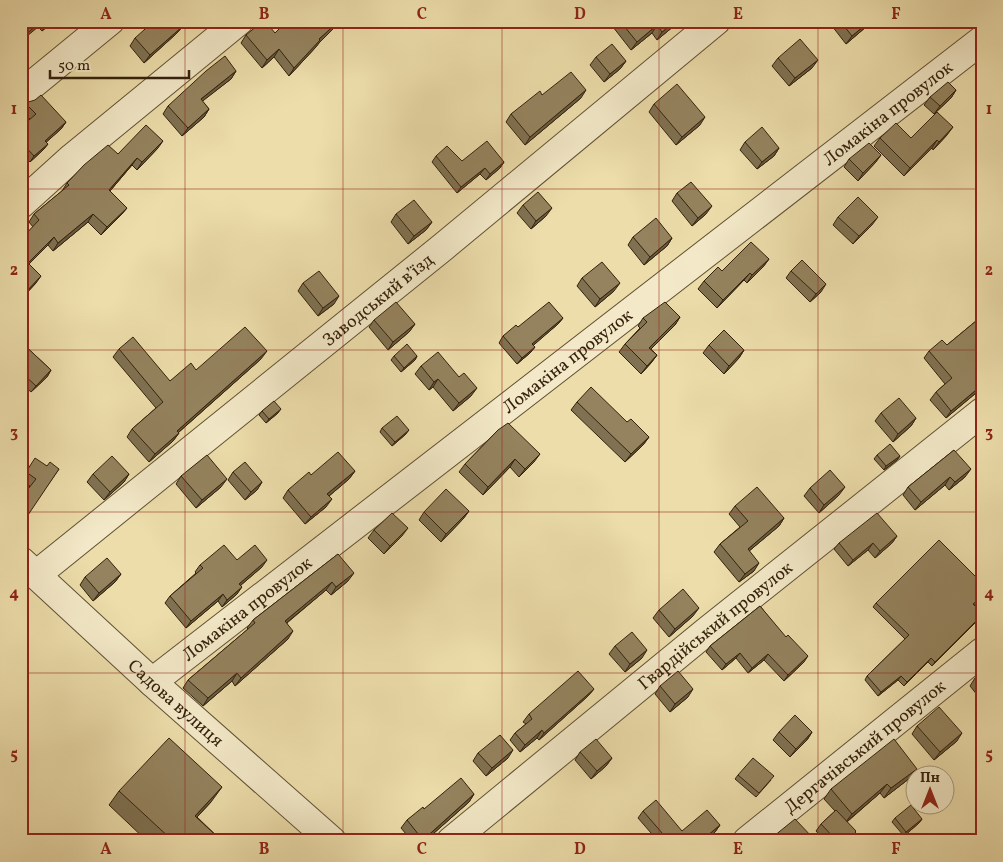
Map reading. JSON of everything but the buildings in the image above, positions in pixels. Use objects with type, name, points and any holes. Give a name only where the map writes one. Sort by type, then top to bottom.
[{"type":"street","points":[[21,94],[110,21]]},
{"type":"street","points":[[21,204],[73,157],[239,21]]},
{"type":"street","name":"Заводський в’їзд","points":[[29,568],[443,247],[716,21]]},
{"type":"street","name":"Ломакіна провулок","points":[[152,682],[982,40]]},
{"type":"street","name":"Гвардійський провулок","points":[[451,841],[707,631],[982,412]]},
{"type":"street","name":"Садова вулиця","points":[[29,568],[152,682],[332,841]]},
{"type":"street","name":"Дергачівський провулок","points":[[747,841],[982,652]]}]
